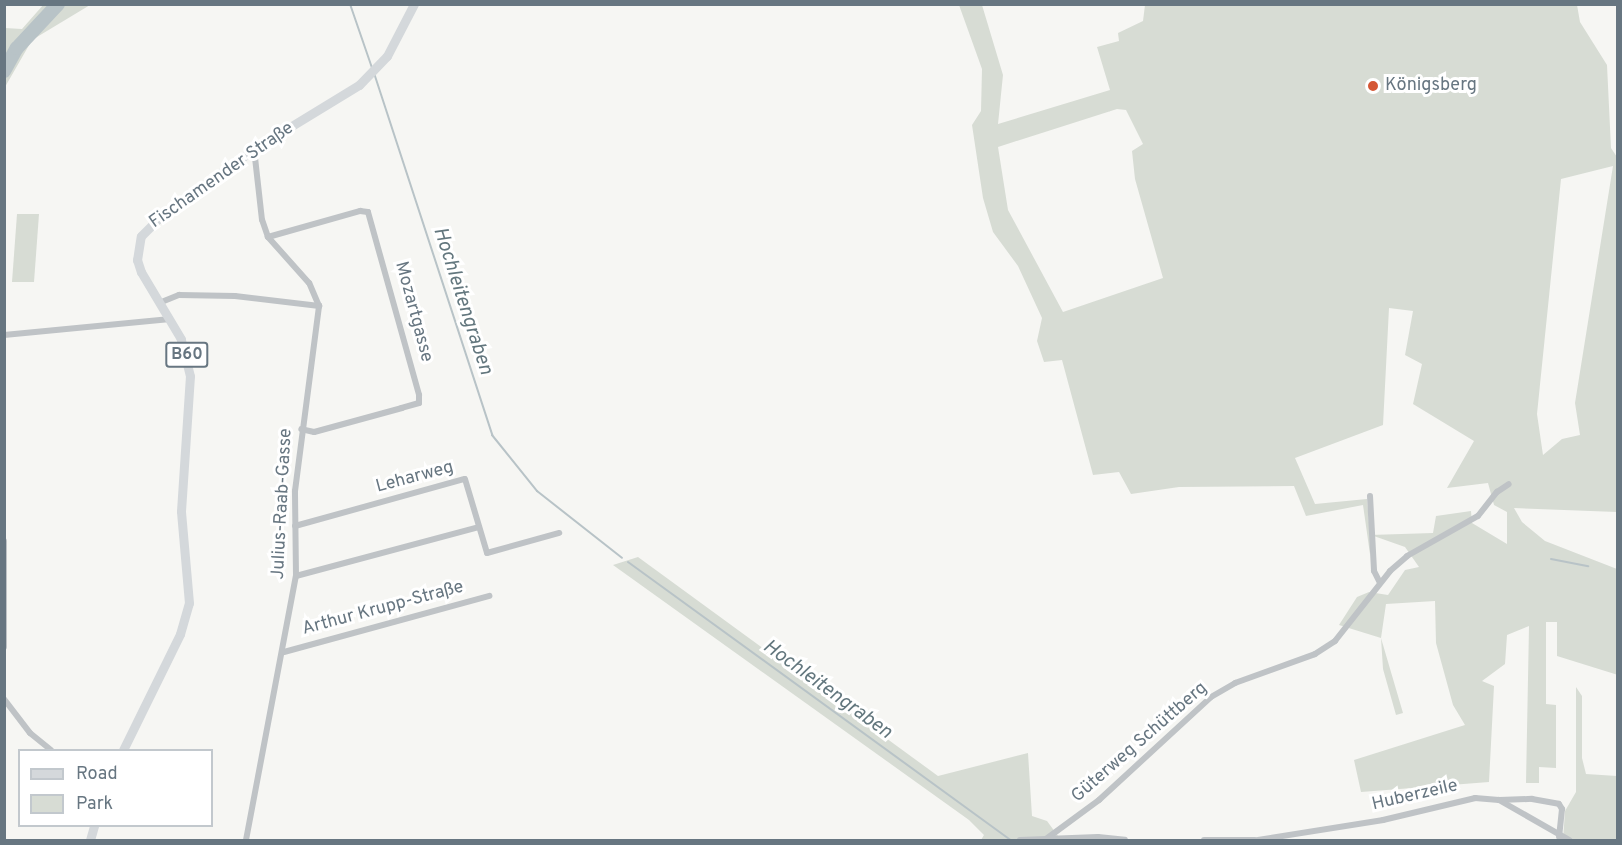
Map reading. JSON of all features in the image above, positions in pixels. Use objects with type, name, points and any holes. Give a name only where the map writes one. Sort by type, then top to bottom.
[{"type":"main road","name":"Fischamender Straße","points":[[123,749],[180,634],[189,603],[180,511],[190,376],[182,339],[159,303],[137,260],[141,236],[163,214],[254,149],[373,73],[400,36],[414,4]]},
{"type":"street","points":[[254,149],[262,220],[268,237],[309,283],[319,306]]},
{"type":"street","name":"Mozartgasse","points":[[268,237],[360,211],[368,212],[419,395],[419,402],[402,408],[314,432],[301,429]]},
{"type":"street","points":[[159,303],[179,296],[235,296],[319,306]]},
{"type":"street","name":"Julius-Raab-Gasse","points":[[246,840],[284,652],[296,576],[295,525],[301,429],[319,306]]},
{"type":"street","points":[[4,335],[170,319]]},
{"type":"street","name":"Leharweg","points":[[295,525],[465,479],[487,553],[559,533]]},
{"type":"street","name":"Güterweg Schüttberg","points":[[1046,839],[1073,821],[1211,697],[1235,683],[1315,654],[1335,641],[1380,583],[1407,556],[1478,516],[1497,492],[1509,484]]},
{"type":"street","points":[[1371,496],[1374,571],[1380,583]]},
{"type":"street","points":[[296,576],[479,527]]},
{"type":"street","points":[[4,541],[4,647]]},
{"type":"street","name":"Arthur Krupp-Straße","points":[[284,652],[489,596]]},
{"type":"street","points":[[4,699],[30,733],[50,749]]},
{"type":"street","name":"Huberzeile","points":[[1204,840],[1257,840],[1383,820],[1475,798],[1532,799],[1558,804],[1562,809],[1559,837]]},
{"type":"street","points":[[1499,800],[1559,837],[1569,840]]},
{"type":"street","points":[[1072,838],[1073,821]]},
{"type":"street","points":[[1020,840],[1072,838],[1125,840]]},
{"type":"green space","points":[[44,4],[90,5],[32,40],[5,87],[5,28],[22,29]]},
{"type":"green space","points":[[959,5],[982,5],[1003,75],[998,124],[1110,90],[1097,47],[1119,41],[1118,33],[1143,21],[1145,5],[1577,5],[1580,22],[1607,65],[1611,148],[1617,157],[1617,512],[1514,508],[1522,522],[1545,541],[1617,569],[1618,675],[1557,656],[1557,622],[1546,622],[1546,704],[1556,705],[1556,768],[1539,767],[1539,783],[1526,783],[1529,626],[1507,635],[1505,664],[1482,681],[1494,686],[1489,782],[1361,792],[1354,760],[1465,725],[1453,705],[1436,643],[1435,601],[1386,604],[1381,638],[1339,625],[1357,597],[1369,592],[1388,595],[1405,570],[1419,567],[1405,547],[1371,535],[1370,554],[1363,505],[1306,516],[1294,486],[1179,487],[1131,494],[1119,472],[1093,475],[1062,360],[1044,362],[1037,341],[1042,318],[1018,266],[993,232],[983,198],[972,125],[981,111],[982,69]],"holes":[[[1117,109],[1126,110],[1143,144],[1132,151],[1135,179],[1163,278],[1063,312],[1008,210],[998,147]],[[1613,166],[1575,403],[1580,435],[1562,439],[1543,455],[1537,414],[1561,179]],[[1389,308],[1413,311],[1405,355],[1422,364],[1413,404],[1474,441],[1447,488],[1488,483],[1494,505],[1507,512],[1507,544],[1472,523],[1471,511],[1436,516],[1433,533],[1370,535],[1367,499],[1315,504],[1295,458],[1383,425]]]},
{"type":"green space","points":[[17,214],[39,214],[34,282],[12,282]]},
{"type":"green space","points":[[638,557],[938,776],[1028,753],[1032,816],[1047,821],[1061,840],[981,840],[984,835],[969,820],[613,565]]},
{"type":"green space","points":[[1381,638],[1403,713],[1396,715],[1383,669]]},
{"type":"green space","points":[[1576,687],[1582,696],[1582,758],[1586,774],[1617,776],[1617,840],[1563,840],[1565,811],[1576,792]]},
{"type":"waterway","points":[[4,71],[17,48],[58,4]]},
{"type":"waterway","name":"Hochleitengraben","points":[[350,4],[372,68]]},
{"type":"waterway","name":"Hochleitengraben","points":[[374,73],[492,435],[537,491],[622,558]]},
{"type":"waterway","points":[[1551,559],[1588,566]]},
{"type":"waterway","name":"Hochleitengraben","points":[[628,562],[1010,840]]},
{"type":"place","name":"Königsberg","points":[[1373,86]]}]
